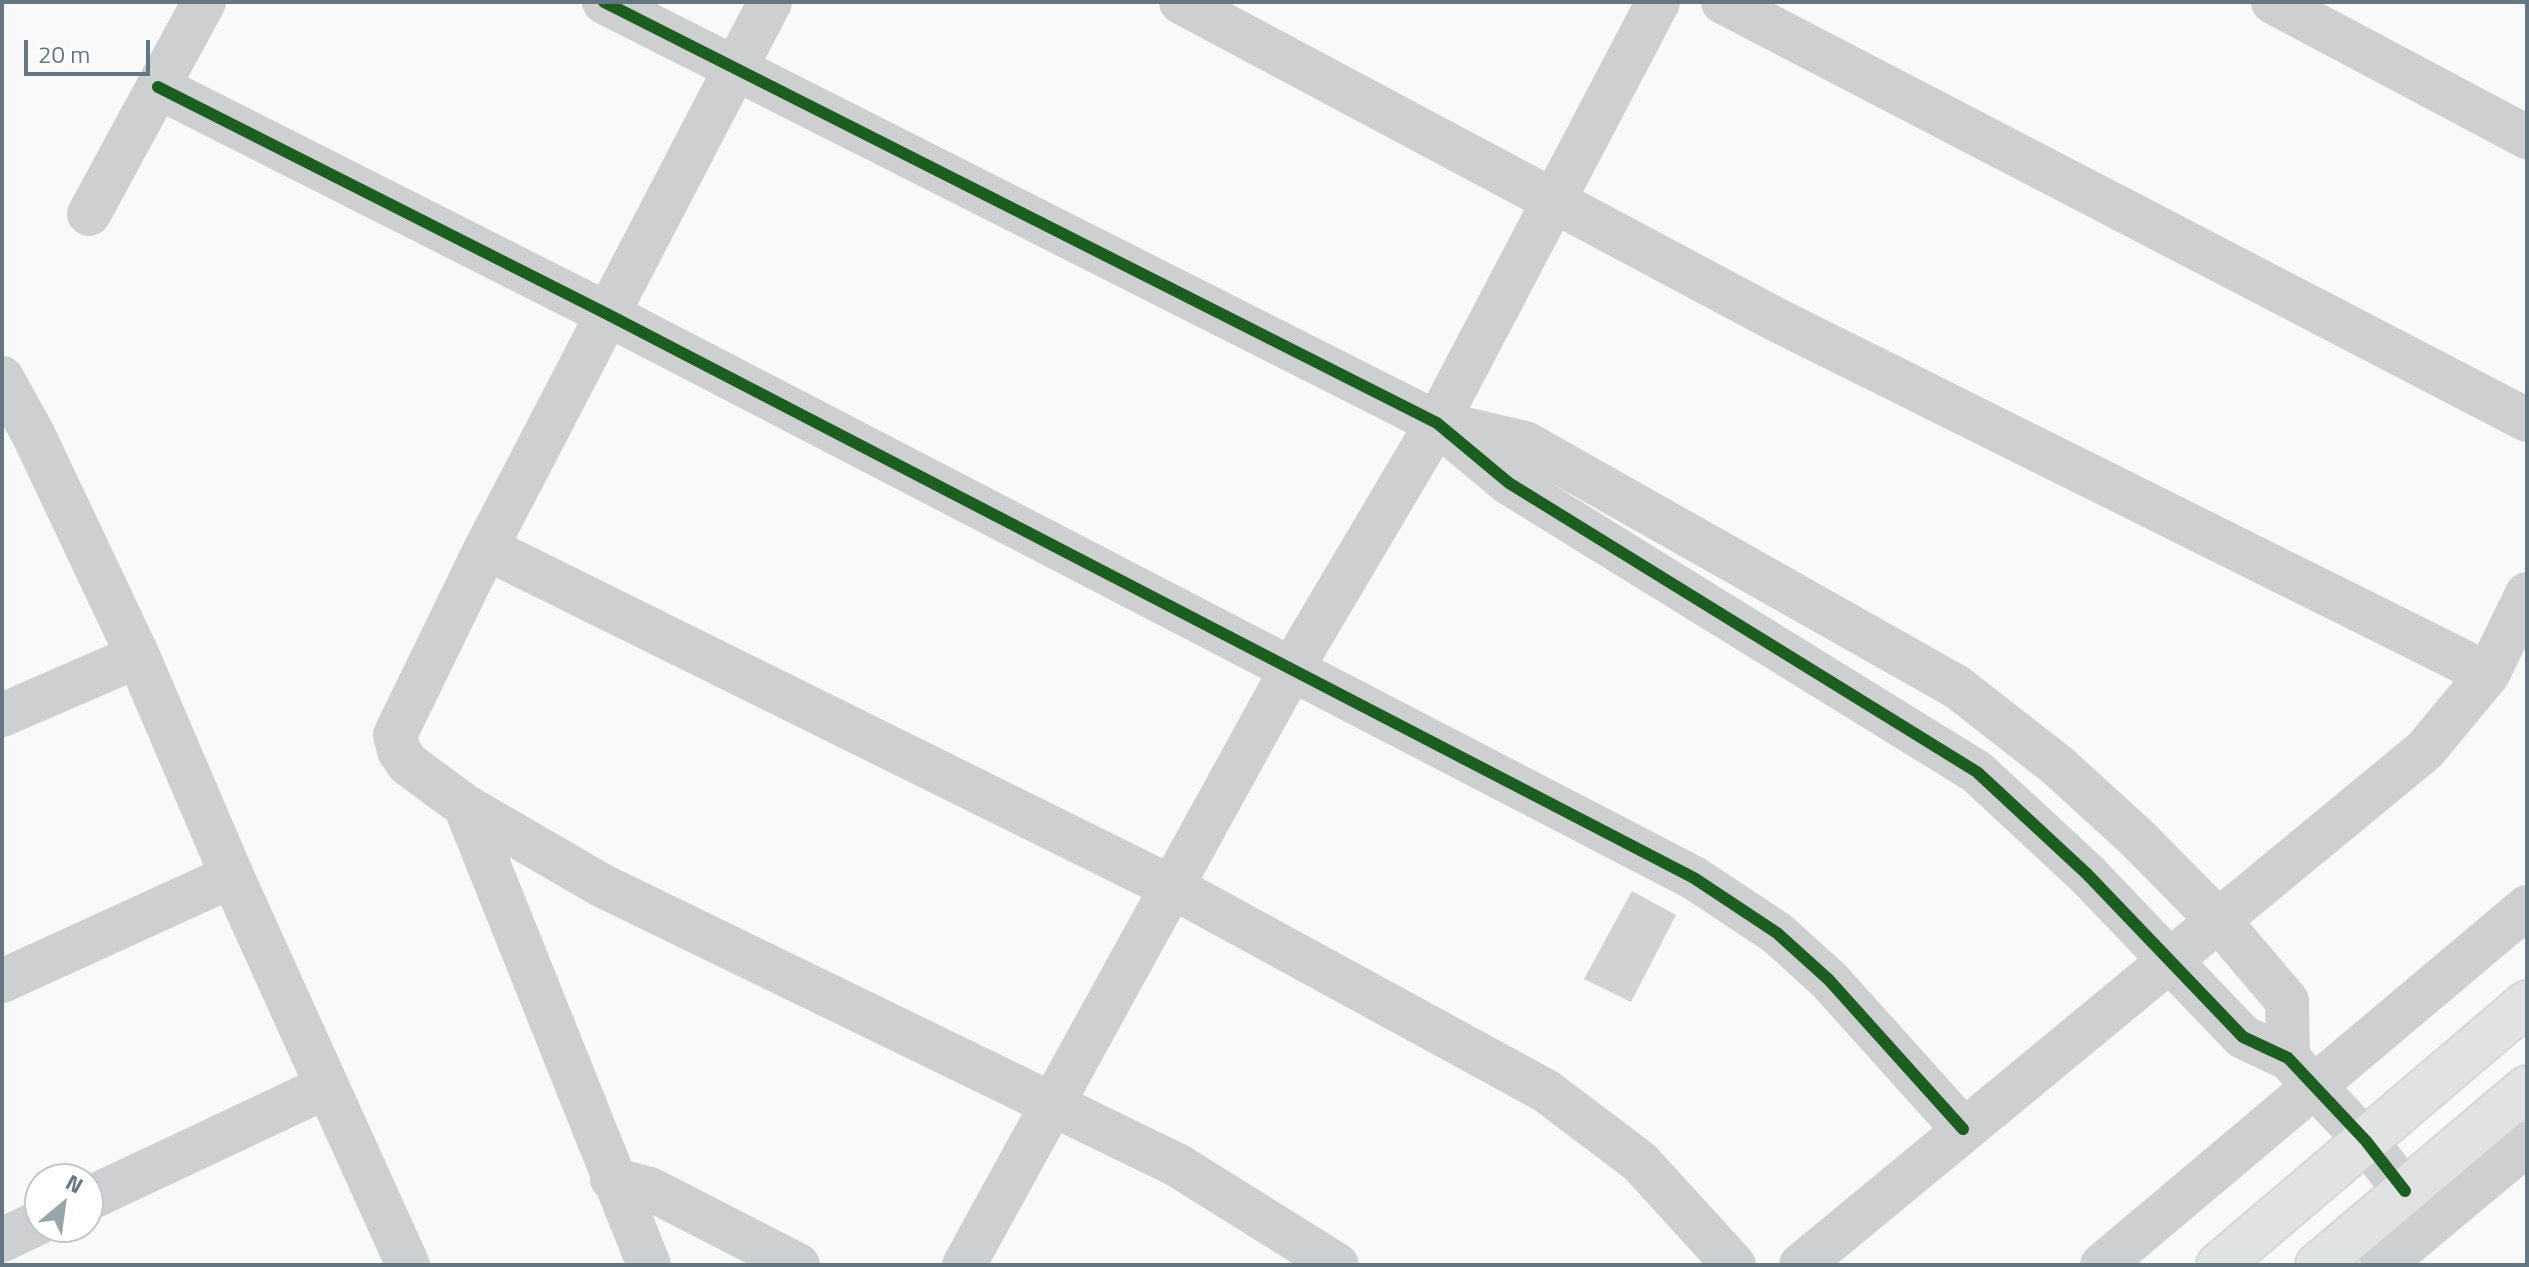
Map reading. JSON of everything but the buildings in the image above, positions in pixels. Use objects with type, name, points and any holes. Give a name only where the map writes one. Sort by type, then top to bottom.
[{"type":"highway","points":[[2219,1265],[2527,1003]]},
{"type":"highway","points":[[2318,1265],[2527,1088]]},
{"type":"street","points":[[89,214],[204,2]]},
{"type":"street","points":[[604,2],[1437,423],[1509,483],[1977,772],[2087,874],[2243,1037],[2301,1071],[2366,1141],[2405,1191]]},
{"type":"street","points":[[770,2],[737,71],[486,548],[395,735],[399,751],[408,764],[465,806],[601,885],[1177,1165],[1337,1265]]},
{"type":"street","points":[[1181,2],[1775,319],[2488,674]]},
{"type":"street","points":[[964,1265],[1291,670],[1437,423],[1551,200],[1658,2]]},
{"type":"street","points":[[1723,2],[2527,420]]},
{"type":"street","points":[[2273,2],[2527,137]]},
{"type":"street","points":[[158,87],[609,315],[1694,878],[1777,933],[1829,980],[1963,1129]]},
{"type":"street","points":[[2,378],[17,441],[138,656],[232,876],[408,1265]]},
{"type":"street","points":[[1437,423],[1525,443],[1957,687],[2068,775],[2136,837],[2220,922],[2287,1001],[2301,1071]]},
{"type":"street","points":[[486,548],[1173,888],[1546,1091],[1640,1162],[1734,1265]]},
{"type":"street","points":[[1801,1265],[1963,1129],[2172,962],[2425,750],[2488,674],[2527,594]]},
{"type":"street","points":[[2,715],[138,656]]},
{"type":"street","points":[[465,806],[649,1265]]},
{"type":"street","points":[[2,981],[232,876]]},
{"type":"street","points":[[2102,1265],[2301,1071],[2527,907]]},
{"type":"street","points":[[104,1191],[326,1087]]},
{"type":"street","points":[[2382,1265],[2527,1144]]},
{"type":"street","points":[[612,1179],[650,1189],[798,1265]]},
{"type":"street","points":[[2,1240],[24,1230]]},
{"type":"cycle path","points":[[604,2],[1437,423],[1509,483],[1977,772],[2087,874],[2243,1037],[2288,1058],[2366,1141],[2405,1191]]},
{"type":"cycle path","points":[[158,87],[609,315],[1694,878],[1777,933],[1829,980],[1963,1129]]}]
